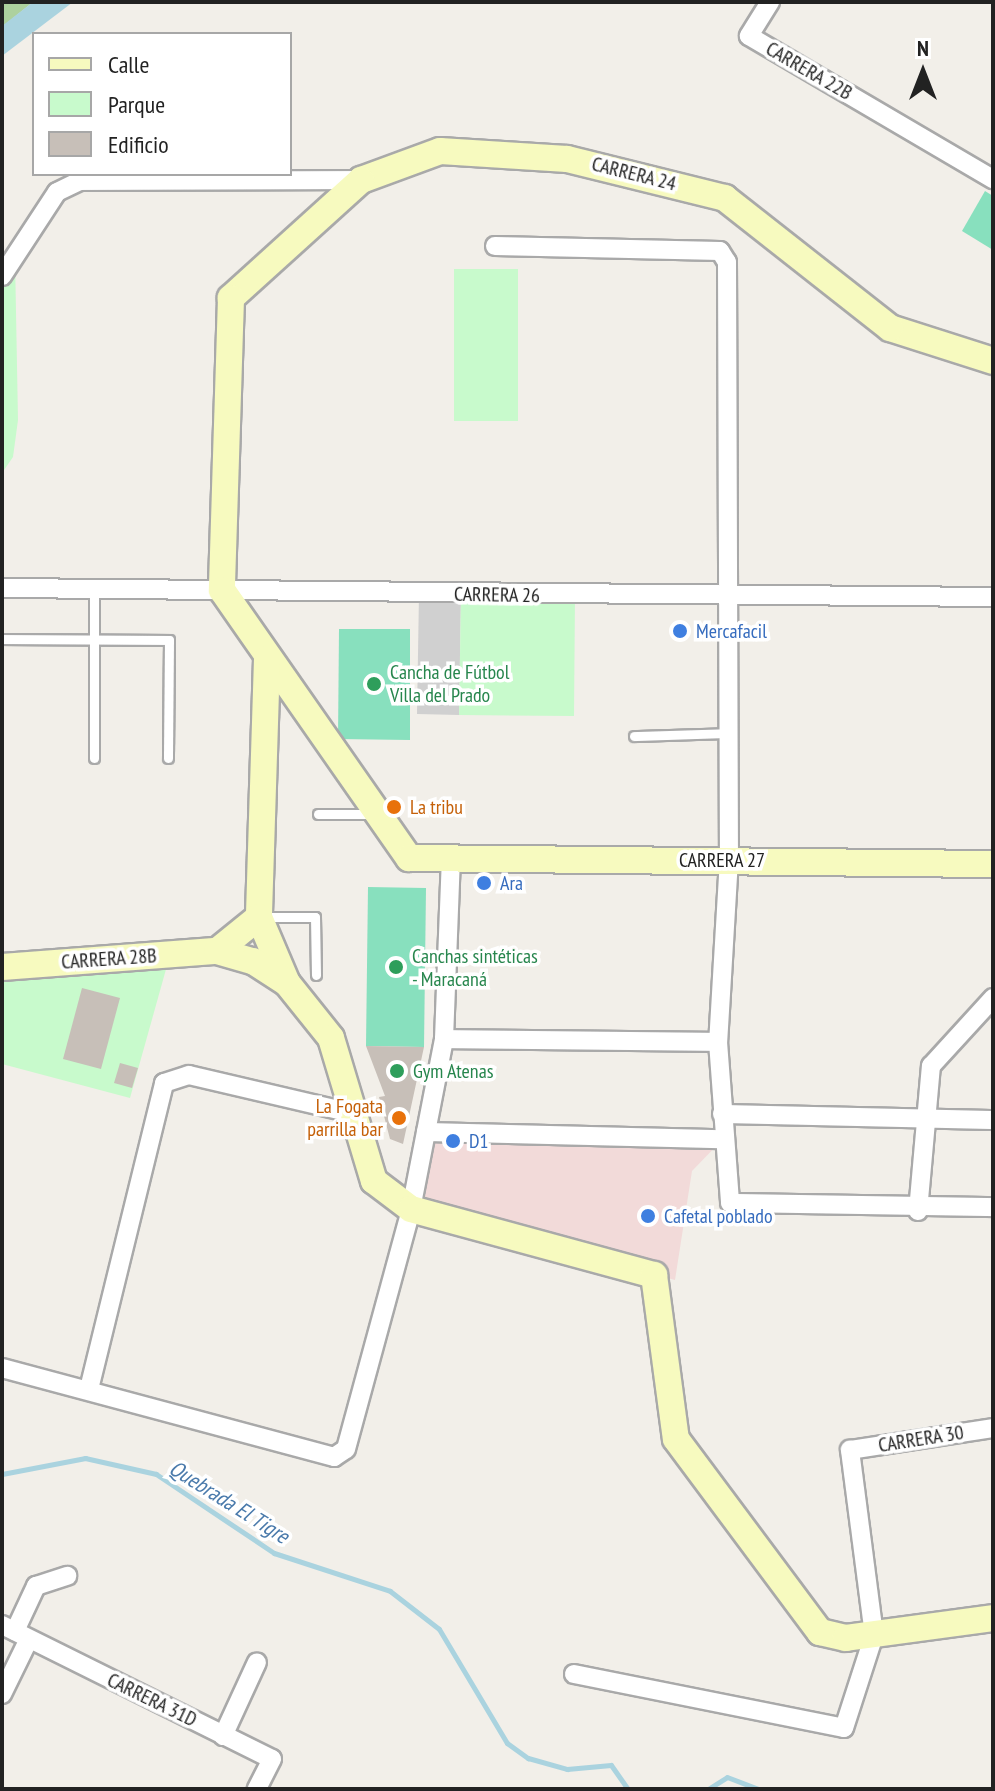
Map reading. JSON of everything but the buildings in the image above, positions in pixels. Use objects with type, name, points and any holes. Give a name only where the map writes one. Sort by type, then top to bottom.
[{"type":"main road","name":"CARRERA 24","points":[[222,590],[231,298],[361,180],[440,151],[484,149],[608,166],[725,198],[890,328],[993,361]]},
{"type":"main road","points":[[222,590],[377,814]]},
{"type":"main road","points":[[267,659],[259,917],[287,983],[331,1038],[374,1181],[411,1209],[654,1275],[676,1439],[691,1468],[820,1632],[874,1635],[993,1618]]},
{"type":"main road","name":"CARRERA 27","points":[[377,814],[409,858],[993,864]]},
{"type":"main road","points":[[217,951],[259,917]]},
{"type":"main road","name":"CARRERA 28B","points":[[2,967],[217,951],[253,961],[287,983]]},
{"type":"street","name":"CARRERA 22B","points":[[770,2],[749,36],[993,179]]},
{"type":"street","points":[[2,276],[57,192],[80,181],[361,180]]},
{"type":"street","points":[[495,246],[720,251],[731,347],[729,859],[718,1042],[730,1203],[918,1211],[993,1207]]},
{"type":"street","name":"CARRERA 26","points":[[2,588],[993,597]]},
{"type":"street","points":[[2,1368],[341,1454],[411,1209],[444,1039],[451,859]]},
{"type":"street","points":[[918,1211],[931,1118],[931,1066],[993,998]]},
{"type":"street","points":[[444,1039],[718,1042]]},
{"type":"street","points":[[89,1389],[164,1083],[189,1075],[355,1114]]},
{"type":"street","points":[[722,1114],[993,1120]]},
{"type":"street","points":[[426,1132],[723,1139]]},
{"type":"street","name":"CARRERA 30","points":[[874,1635],[850,1450],[993,1428]]},
{"type":"street","points":[[2,1694],[15,1632],[36,1586],[67,1576]]},
{"type":"street","name":"CARRERA 31D","points":[[15,1632],[272,1759],[257,1789]]},
{"type":"street","points":[[574,1674],[833,1730],[852,1718],[874,1635]]},
{"type":"street","points":[[223,1736],[257,1662]]},
{"type":"lane","points":[[94,588],[94,758]]},
{"type":"lane","points":[[2,639],[169,640],[168,758]]},
{"type":"lane","points":[[634,736],[729,733]]},
{"type":"lane","points":[[318,814],[377,814]]},
{"type":"lane","points":[[259,917],[315,917],[316,975]]},
{"type":"shaded area","points":[[419,594],[461,594],[459,715],[417,714]]},
{"type":"shaded area","points":[[426,1132],[723,1139],[692,1171],[675,1280],[411,1209]]},
{"type":"green space","points":[[2,2],[33,2],[2,27]]},
{"type":"green space","points":[[985,191],[993,196],[993,250],[962,231]]},
{"type":"green space","points":[[15,258],[18,420],[13,457],[2,473],[2,276]]},
{"type":"green space","points":[[454,269],[518,269],[518,421],[454,421]]},
{"type":"green space","points":[[461,594],[575,596],[574,716],[459,715]]},
{"type":"green space","name":"Cancha de Fútbol Villa del Prado","points":[[339,629],[410,629],[410,740],[338,739]]},
{"type":"green space","name":"Canchas sintéticas - Maracaná","points":[[368,887],[426,888],[424,1047],[366,1046]]},
{"type":"green space","points":[[170,955],[130,1098],[2,1064],[2,967]]},
{"type":"water","points":[[33,2],[73,2],[2,56],[2,26]]},
{"type":"waterway","name":"Quebrada El Tigre","points":[[2,1474],[85,1458],[156,1474],[274,1553],[390,1591],[439,1629],[507,1743],[528,1758],[567,1769],[611,1765],[628,1789]]},
{"type":"waterway","name":"Quebrada El Tigre","points":[[708,1789],[727,1777],[758,1789]]},
{"type":"place","name":"Mercafacil","points":[[680,631]]},
{"type":"place","name":"Cancha de Fútbol Villa del Prado","points":[[374,684]]},
{"type":"place","name":"La tribu","points":[[394,807]]},
{"type":"place","name":"Ara","points":[[484,883]]},
{"type":"place","name":"Canchas sintéticas - Maracaná","points":[[396,967]]},
{"type":"place","name":"Gym Atenas","points":[[397,1071]]},
{"type":"place","name":"La Fogata parrilla bar","points":[[399,1118]]},
{"type":"place","name":"D1","points":[[453,1141]]},
{"type":"place","name":"Cafetal poblado","points":[[648,1216]]}]
